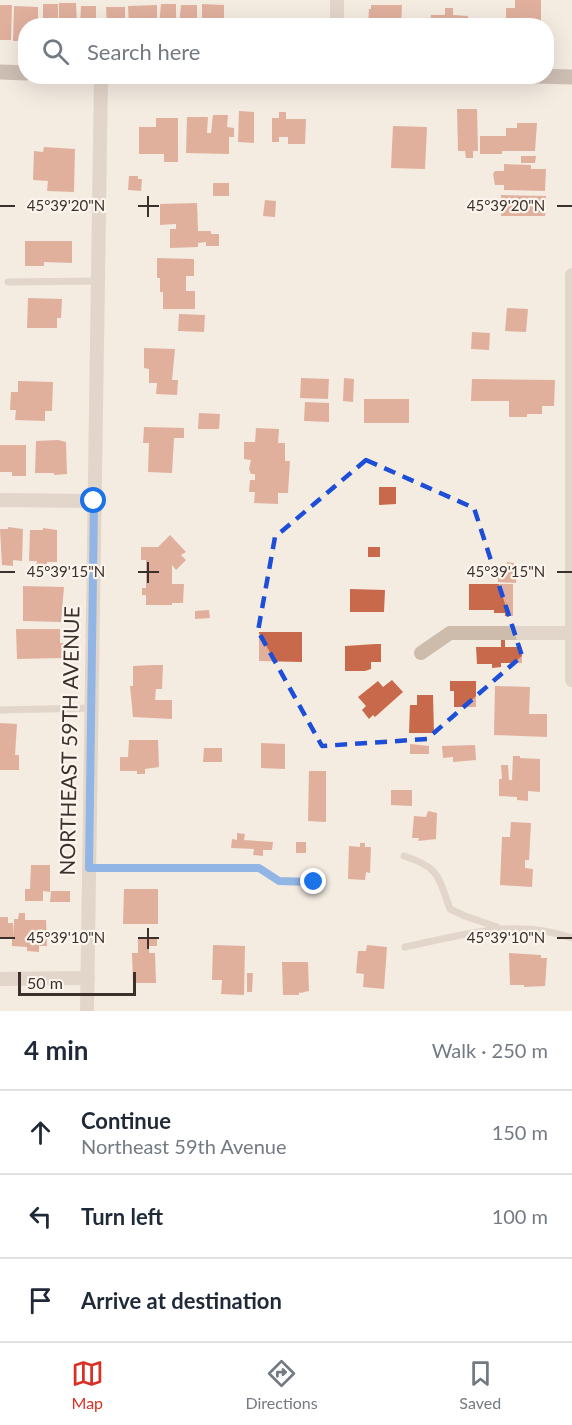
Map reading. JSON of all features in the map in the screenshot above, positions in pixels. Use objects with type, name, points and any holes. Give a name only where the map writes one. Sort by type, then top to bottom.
[{"type":"street","points":[[337,0],[337,18]]},
{"type":"street","points":[[0,72],[18,73]]},
{"type":"street","points":[[554,76],[572,77]]},
{"type":"street","name":"NORTHEAST 59TH AVENUE","points":[[87,1011],[101,84]]},
{"type":"street","points":[[572,276],[572,680]]},
{"type":"street","points":[[0,500],[94,501]]},
{"type":"street","points":[[422,653],[450,633],[571,633]]},
{"type":"street","points":[[0,979],[88,978]]},
{"type":"lane","points":[[9,282],[98,281]]},
{"type":"lane","points":[[0,710],[92,708]]},
{"type":"lane","points":[[404,856],[426,863],[435,872],[450,909],[501,928]]},
{"type":"lane","points":[[89,868],[259,868],[279,881],[314,882]]},
{"type":"lane","points":[[405,947],[501,928],[530,928],[553,932],[572,939]]},
{"type":"highlighted area","points":[[366,460],[474,508],[522,656],[427,739],[322,746],[258,631],[275,537]]},
{"type":"building","points":[[515,0],[541,0],[541,18],[506,18],[506,8],[515,8]]},
{"type":"building","points":[[59,3],[76,3],[77,18],[59,18]]},
{"type":"building","points":[[43,4],[58,4],[58,18],[43,18]]},
{"type":"building","points":[[161,4],[176,4],[176,18],[160,18]]},
{"type":"building","points":[[202,4],[224,5],[224,18],[202,18]]},
{"type":"building","points":[[0,5],[12,5],[11,40],[0,40]]},
{"type":"building","points":[[157,5],[157,18],[129,18],[128,6]]},
{"type":"building","points":[[181,5],[197,5],[197,18],[180,18]]},
{"type":"building","points":[[371,5],[402,5],[401,18],[368,18],[369,9]]},
{"type":"building","points":[[14,6],[38,7],[38,18],[18,18],[18,41],[13,41]]},
{"type":"building","points":[[81,6],[96,6],[96,18],[80,18]]},
{"type":"building","points":[[106,7],[125,7],[125,18],[107,18]]},
{"type":"building","points":[[445,8],[453,8],[453,15],[468,16],[468,18],[431,18],[431,15],[445,15]]},
{"type":"building","points":[[457,109],[477,109],[478,151],[473,151],[473,158],[466,158],[465,151],[458,151]]},
{"type":"building","points":[[239,111],[254,112],[254,143],[238,142]]},
{"type":"building","points":[[279,112],[286,112],[286,119],[306,119],[305,144],[288,144],[288,137],[279,137],[279,142],[272,142],[272,118],[279,118]]},
{"type":"building","points":[[213,115],[228,115],[227,127],[234,128],[234,137],[229,137],[229,154],[186,153],[187,117],[208,117],[207,133],[211,133]]},
{"type":"building","points":[[156,118],[178,118],[178,162],[164,162],[164,154],[139,154],[139,127],[156,127]]},
{"type":"building","points":[[517,123],[537,123],[535,151],[480,154],[480,136],[506,136],[506,128],[517,128]]},
{"type":"building","points":[[393,126],[427,127],[425,169],[391,168]]},
{"type":"building","points":[[44,147],[75,149],[74,192],[47,191],[48,181],[33,180],[34,151],[43,152]]},
{"type":"building","points":[[521,156],[536,156],[535,163],[521,163]]},
{"type":"building","points":[[504,164],[531,165],[531,169],[546,169],[545,191],[504,190],[504,185],[495,185],[493,174],[495,171],[504,171]]},
{"type":"building","points":[[129,176],[138,176],[138,179],[142,179],[141,191],[128,190]]},
{"type":"building","points":[[213,183],[229,183],[229,196],[213,196]]},
{"type":"building","points":[[501,195],[546,196],[545,216],[501,216]]},
{"type":"building","points":[[265,200],[276,201],[275,217],[263,216]]},
{"type":"building","points":[[197,203],[198,231],[211,231],[211,234],[219,234],[219,246],[206,246],[206,242],[198,243],[198,247],[170,248],[170,229],[176,229],[176,224],[160,225],[160,204]]},
{"type":"building","points":[[25,241],[72,241],[72,263],[44,262],[44,266],[25,266]]},
{"type":"building","points":[[157,258],[194,259],[194,276],[186,276],[186,291],[195,291],[195,309],[163,309],[163,292],[160,292],[160,278],[157,278]]},
{"type":"building","points":[[28,298],[62,299],[61,318],[57,318],[57,328],[27,328]]},
{"type":"building","points":[[507,308],[528,309],[526,332],[505,331]]},
{"type":"building","points":[[179,314],[205,315],[204,332],[178,331]]},
{"type":"building","points":[[472,332],[490,333],[489,350],[471,349]]},
{"type":"building","points":[[144,348],[175,349],[172,380],[178,380],[177,395],[156,394],[157,383],[149,383],[149,369],[144,368]]},
{"type":"building","points":[[301,378],[329,379],[328,399],[300,398]]},
{"type":"building","points":[[344,378],[354,379],[353,402],[343,401]]},
{"type":"building","points":[[472,379],[555,380],[554,406],[542,406],[542,414],[509,417],[509,401],[471,401]]},
{"type":"building","points":[[18,381],[53,382],[52,411],[45,411],[45,421],[15,420],[16,410],[10,410],[11,392],[18,392]]},
{"type":"building","points":[[364,399],[409,399],[409,423],[364,423]]},
{"type":"building","points":[[305,402],[329,403],[329,422],[304,421]]},
{"type":"building","points":[[199,413],[220,414],[219,429],[198,429]]},
{"type":"building","points":[[144,427],[184,428],[184,438],[174,438],[172,473],[148,472],[149,443],[143,443]]},
{"type":"building","points":[[256,428],[279,429],[278,443],[285,443],[285,461],[290,461],[288,493],[278,493],[278,504],[254,503],[255,492],[249,492],[250,480],[255,480],[255,474],[251,474],[249,469],[251,460],[244,459],[244,442],[255,442]]},
{"type":"building","points":[[36,441],[66,442],[67,474],[35,473]]},
{"type":"building","points":[[0,445],[26,445],[26,476],[12,476],[12,472],[0,472]]},
{"type":"building","points":[[379,487],[396,487],[396,504],[379,505]]},
{"type":"building","points":[[8,527],[23,529],[22,561],[13,560],[13,566],[2,565],[0,529],[8,529]]},
{"type":"building","points":[[43,528],[57,530],[57,562],[47,562],[47,567],[36,566],[37,561],[29,561],[30,530],[43,530]]},
{"type":"building","points":[[170,535],[186,552],[181,555],[186,560],[176,570],[172,565],[172,584],[184,584],[183,603],[146,605],[146,595],[142,595],[142,588],[146,588],[146,560],[141,560],[141,547],[158,547]]},
{"type":"building","points":[[368,547],[380,547],[380,557],[368,557]]},
{"type":"building","points":[[507,562],[514,563],[514,569],[517,569],[516,583],[498,582],[498,569],[507,569]]},
{"type":"building","points":[[469,584],[513,584],[513,616],[494,613],[494,610],[469,610]]},
{"type":"building","points":[[23,586],[64,587],[61,622],[23,621]]},
{"type":"building","points":[[350,589],[385,590],[384,612],[350,612]]},
{"type":"building","points":[[209,610],[210,618],[195,619],[195,611]]},
{"type":"building","points":[[16,629],[60,629],[60,643],[65,643],[62,658],[17,659]]},
{"type":"building","points":[[259,632],[302,632],[302,662],[259,661]]},
{"type":"building","points":[[501,640],[505,640],[505,647],[522,647],[522,663],[501,663],[501,667],[492,668],[492,664],[477,664],[476,647],[501,647]]},
{"type":"building","points":[[381,644],[381,662],[371,662],[371,669],[365,671],[345,671],[345,646]]},
{"type":"building","points":[[163,665],[162,689],[156,689],[155,700],[172,700],[172,719],[133,717],[130,686],[133,686],[133,666]]},
{"type":"building","points":[[392,680],[403,692],[375,717],[373,715],[369,719],[362,710],[366,706],[358,697],[378,681],[383,687]]},
{"type":"building","points":[[450,681],[476,681],[476,707],[454,707],[454,691],[450,691]]},
{"type":"building","points":[[495,686],[530,687],[529,714],[547,714],[547,737],[494,735]]},
{"type":"building","points":[[417,695],[433,695],[434,733],[409,733],[410,705],[417,705]]},
{"type":"building","points":[[0,723],[17,724],[15,755],[19,755],[19,770],[0,770]]},
{"type":"building","points":[[129,740],[158,740],[159,767],[145,769],[145,774],[137,774],[137,771],[120,771],[120,757],[128,757]]},
{"type":"building","points":[[261,743],[285,744],[285,769],[261,768]]},
{"type":"building","points":[[410,744],[429,746],[429,754],[410,754]]},
{"type":"building","points":[[475,745],[476,760],[453,762],[453,757],[443,758],[442,746]]},
{"type":"building","points":[[204,748],[222,748],[222,762],[203,762]]},
{"type":"building","points":[[513,756],[540,759],[540,792],[528,791],[528,801],[517,800],[517,797],[499,796],[499,779],[502,779],[501,765],[508,765],[509,780],[512,780]]},
{"type":"building","points":[[309,771],[326,771],[326,822],[308,821]]},
{"type":"building","points":[[391,790],[412,790],[412,806],[391,805]]},
{"type":"building","points":[[428,811],[437,813],[436,839],[418,841],[419,838],[412,838],[414,816],[426,817]]},
{"type":"building","points":[[511,822],[531,823],[529,860],[525,860],[525,868],[533,869],[532,887],[500,885],[502,837],[510,837]]},
{"type":"building","points":[[237,833],[245,834],[244,840],[273,842],[272,850],[263,850],[263,856],[253,855],[254,849],[231,848],[232,839],[237,840]]},
{"type":"building","points":[[296,842],[306,842],[306,853],[296,853]]},
{"type":"building","points":[[360,843],[365,843],[365,847],[371,847],[370,873],[366,872],[365,880],[348,879],[349,846],[360,847]]},
{"type":"building","points":[[31,865],[50,865],[50,892],[43,891],[43,901],[25,901],[25,889],[30,889]]},
{"type":"building","points":[[124,889],[158,889],[158,924],[123,924]]},
{"type":"building","points":[[51,891],[70,891],[70,902],[50,902]]},
{"type":"building","points":[[19,913],[25,913],[25,920],[46,920],[47,946],[39,946],[39,952],[27,951],[27,947],[12,946],[12,939],[0,939],[0,917],[8,917],[8,923],[13,923],[14,936],[14,919],[18,919]]},
{"type":"building","points":[[138,938],[157,938],[157,946],[149,946],[149,953],[155,953],[156,983],[133,983],[132,953],[138,953]]},
{"type":"building","points":[[213,945],[245,946],[244,995],[221,994],[222,980],[212,980]]},
{"type":"building","points":[[367,945],[387,947],[384,989],[363,987],[364,974],[356,973],[358,951],[366,951]]},
{"type":"building","points":[[509,953],[541,955],[541,958],[547,958],[545,986],[510,985]]},
{"type":"building","points":[[282,962],[308,962],[309,991],[299,992],[299,995],[283,995]]},
{"type":"building","points":[[247,973],[253,973],[252,992],[247,992]]},
{"type":"route","points":[[94,501],[89,868],[259,868],[279,881],[314,882]]}]
